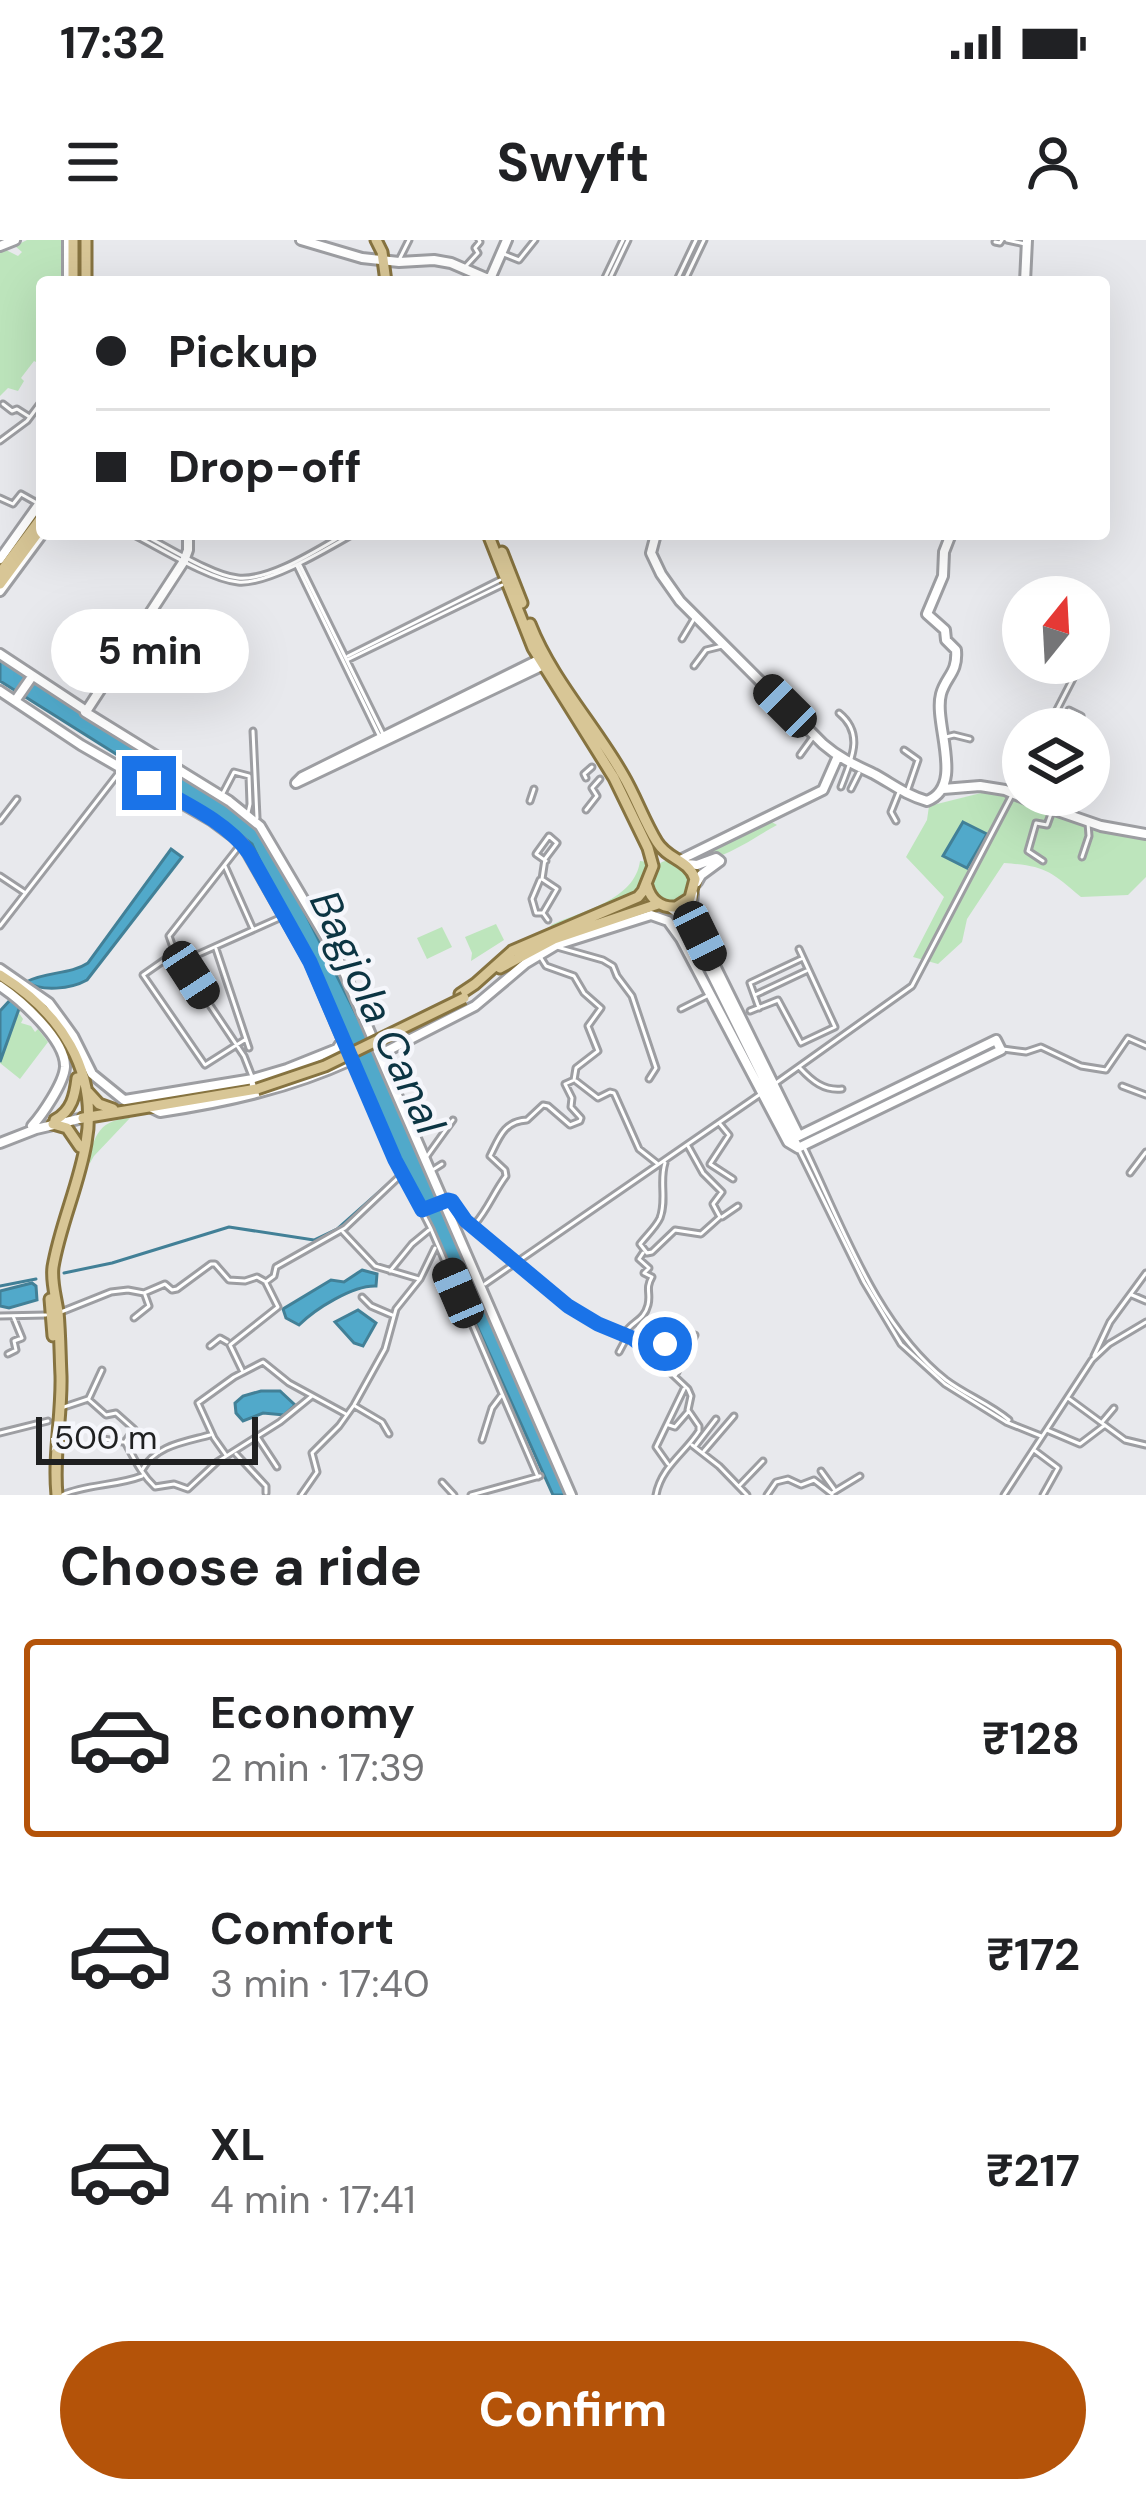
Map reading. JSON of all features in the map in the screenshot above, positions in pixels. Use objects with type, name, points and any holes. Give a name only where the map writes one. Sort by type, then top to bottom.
[{"type":"main road","points":[[70,240],[71,276]]},
{"type":"main road","points":[[88,240],[88,276]]},
{"type":"main road","points":[[379,240],[390,261],[389,276]]},
{"type":"main road","points":[[0,573],[36,525]]},
{"type":"main road","points":[[0,588],[36,539]]},
{"type":"main road","points":[[85,1116],[151,1108],[318,1064],[462,996],[519,956],[554,939],[664,905],[681,905],[694,889],[694,873],[661,848],[624,777],[533,648],[494,540]]},
{"type":"main road","points":[[462,996],[512,951],[555,922],[628,902],[643,891],[652,866],[649,848],[614,778],[550,678],[494,540]]},
{"type":"main road","points":[[652,866],[662,860],[680,861]]},
{"type":"main road","points":[[646,881],[649,894],[664,905]]},
{"type":"main road","points":[[0,978],[25,997],[60,1038],[77,1078],[85,1116]]},
{"type":"main road","points":[[0,978],[31,995],[61,1027],[85,1088],[83,1145],[53,1269],[50,1472],[57,1495]]},
{"type":"main road","points":[[77,1078],[71,1105],[54,1122],[68,1128],[83,1145]]},
{"type":"main road","points":[[83,1145],[111,1112],[131,1103],[255,1084]]},
{"type":"main road","points":[[85,1088],[111,1112]]},
{"type":"main road","points":[[53,1312],[59,1408],[57,1495]]},
{"type":"street","points":[[0,246],[15,240]]},
{"type":"street","points":[[302,240],[349,255],[434,260],[482,276]]},
{"type":"street","points":[[390,261],[409,240]]},
{"type":"street","points":[[465,268],[478,252],[479,240]]},
{"type":"street","points":[[495,276],[507,240]]},
{"type":"street","points":[[502,253],[519,260],[535,240]]},
{"type":"street","points":[[609,276],[625,240]]},
{"type":"street","points":[[679,276],[696,240]]},
{"type":"street","points":[[687,276],[704,240]]},
{"type":"street","points":[[994,242],[1027,242],[1025,276]]},
{"type":"street","points":[[4,404],[30,417]]},
{"type":"street","points":[[0,441],[36,409]]},
{"type":"street","points":[[0,498],[13,504],[21,494],[36,500]]},
{"type":"street","points":[[1,556],[36,508]]},
{"type":"street","points":[[146,540],[243,579],[295,563],[333,540]]},
{"type":"street","points":[[153,540],[183,557]]},
{"type":"street","points":[[83,708],[183,557],[185,540]]},
{"type":"street","points":[[654,542],[655,565],[669,588],[814,735],[860,770],[927,801],[943,789],[940,700],[955,668],[956,652],[945,630],[927,613],[940,585],[948,540]]},
{"type":"street","points":[[295,563],[383,739]]},
{"type":"street","points":[[343,660],[501,583]]},
{"type":"street","points":[[682,639],[695,618]]},
{"type":"street","points":[[694,666],[708,648],[722,643]]},
{"type":"street","points":[[530,669],[533,648]]},
{"type":"street","points":[[0,656],[30,680],[83,708]]},
{"type":"street","points":[[0,656],[220,796],[256,822],[269,838],[338,958],[429,1172],[438,1204],[572,1492]]},
{"type":"street","points":[[383,739],[296,783],[296,781],[383,739],[530,669],[545,661]]},
{"type":"street","points":[[530,669],[550,678]]},
{"type":"street","points":[[16,700],[30,680]]},
{"type":"street","points":[[0,691],[242,843],[285,915],[402,1174],[424,1209],[436,1246],[540,1477],[471,1495]]},
{"type":"street","points":[[680,861],[823,790],[855,752],[854,733],[839,712]]},
{"type":"street","points":[[253,730],[256,822]]},
{"type":"street","points":[[800,755],[814,735]]},
{"type":"street","points":[[944,738],[970,739]]},
{"type":"street","points":[[896,821],[891,812],[918,762],[904,750]]},
{"type":"street","points":[[841,787],[844,760]]},
{"type":"street","points":[[586,778],[584,774],[592,767]]},
{"type":"street","points":[[0,926],[122,769]]},
{"type":"street","points":[[850,789],[860,770]]},
{"type":"street","points":[[220,796],[233,772],[249,776],[247,815]]},
{"type":"street","points":[[586,810],[597,796],[592,788],[600,778]]},
{"type":"street","points":[[530,801],[534,788]]},
{"type":"street","points":[[943,789],[1002,790]]},
{"type":"street","points":[[0,821],[17,799]]},
{"type":"street","points":[[479,1289],[912,986],[1002,815]]},
{"type":"street","points":[[1042,861],[1028,851],[1036,823],[1047,826],[1050,816]]},
{"type":"street","points":[[1073,816],[1146,834]]},
{"type":"street","points":[[1082,857],[1088,821]]},
{"type":"street","points":[[242,843],[169,936],[175,953],[246,1059],[255,1084],[344,1043]]},
{"type":"street","points":[[680,861],[697,865],[716,858],[720,861],[701,875],[692,912],[768,1089]]},
{"type":"street","points":[[546,861],[532,899],[536,913],[555,922]]},
{"type":"street","points":[[224,865],[254,929]]},
{"type":"street","points":[[0,876],[26,893]]},
{"type":"street","points":[[542,879],[557,889],[543,913]]},
{"type":"street","points":[[664,905],[684,918],[768,1089]]},
{"type":"street","points":[[182,962],[285,915]]},
{"type":"street","points":[[380,1058],[383,1051],[475,1006],[538,954],[609,924],[651,916],[668,921],[798,1142],[864,1282],[901,1344],[945,1384],[1006,1422],[1041,1436]]},
{"type":"street","points":[[556,946],[613,966],[633,999],[654,1059],[656,1068],[649,1079]]},
{"type":"street","points":[[215,948],[250,1048]]},
{"type":"street","points":[[750,1011],[778,1000],[801,1043],[834,1028],[800,949]]},
{"type":"street","points":[[175,953],[143,975],[205,1065],[246,1039]]},
{"type":"street","points":[[538,954],[546,966],[574,976],[584,993],[602,1008],[588,1027],[598,1051],[576,1068],[574,1080]]},
{"type":"street","points":[[759,1008],[750,983],[804,958]]},
{"type":"street","points":[[754,996],[809,969]]},
{"type":"street","points":[[0,978],[49,1003],[92,1074],[131,1103]]},
{"type":"street","points":[[681,1009],[709,995]]},
{"type":"street","points":[[798,1142],[996,1040],[1001,1049],[1026,1052],[1041,1047],[1082,1066],[1106,1070],[1128,1038],[1146,1046]]},
{"type":"street","points":[[32,1126],[63,1076],[66,1056]]},
{"type":"street","points":[[151,1108],[160,1112],[235,1099],[351,1060]]},
{"type":"street","points":[[799,1067],[824,1088],[842,1089]]},
{"type":"street","points":[[574,1080],[598,1098],[614,1093],[639,1149],[658,1165]]},
{"type":"street","points":[[473,1227],[506,1176],[490,1156],[503,1132],[543,1105],[570,1125],[580,1121],[565,1085],[574,1080]]},
{"type":"street","points":[[1122,1086],[1146,1095]]},
{"type":"street","points":[[0,1141],[32,1126],[85,1116]]},
{"type":"street","points":[[424,1160],[453,1120]]},
{"type":"street","points":[[0,1141],[54,1122]]},
{"type":"street","points":[[719,1123],[729,1135],[710,1164],[733,1179]]},
{"type":"street","points":[[687,1144],[721,1191],[712,1204],[720,1217]]},
{"type":"street","points":[[1130,1174],[1146,1152]]},
{"type":"street","points":[[645,1251],[641,1242],[661,1215],[666,1159]]},
{"type":"street","points":[[429,1172],[442,1164]]},
{"type":"street","points":[[266,1282],[276,1268],[341,1230],[402,1174]]},
{"type":"street","points":[[424,1209],[452,1201],[473,1227],[574,1311],[626,1335],[657,1358],[691,1396],[689,1411],[675,1427],[667,1424]]},
{"type":"street","points":[[645,1251],[652,1252],[675,1230],[701,1234],[738,1206]]},
{"type":"street","points":[[389,1272],[430,1229]]},
{"type":"street","points":[[341,1230],[370,1262],[420,1279]]},
{"type":"street","points":[[301,1495],[317,1472],[312,1453],[354,1405],[385,1349],[398,1305],[420,1279],[436,1246]]},
{"type":"street","points":[[619,1352],[628,1326],[640,1319],[649,1302],[646,1288],[652,1277],[644,1273],[649,1268],[639,1259],[645,1251]]},
{"type":"street","points":[[0,1316],[53,1312],[111,1292],[144,1293],[165,1284],[177,1289],[214,1264],[229,1280],[256,1277],[266,1282],[278,1307],[230,1345]]},
{"type":"street","points":[[1094,1358],[1110,1322],[1146,1273]]},
{"type":"street","points":[[134,1318],[149,1306],[144,1293]]},
{"type":"street","points":[[1131,1294],[1146,1301]]},
{"type":"street","points":[[362,1297],[394,1316]]},
{"type":"street","points":[[8,1354],[16,1350],[14,1341],[22,1337],[12,1315]]},
{"type":"street","points":[[1004,1495],[1094,1358],[1146,1322]]},
{"type":"street","points":[[676,1332],[690,1343]]},
{"type":"street","points":[[675,1376],[695,1335]]},
{"type":"street","points":[[210,1346],[220,1338],[230,1345],[243,1372]]},
{"type":"street","points":[[657,1358],[665,1344]]},
{"type":"street","points":[[228,1457],[198,1403],[265,1362],[284,1380],[347,1415]]},
{"type":"street","points":[[59,1408],[88,1400],[102,1370]]},
{"type":"street","points":[[669,1466],[656,1447],[685,1386]]},
{"type":"street","points":[[482,1440],[493,1405],[502,1394]]},
{"type":"street","points":[[125,1442],[155,1487],[174,1484],[187,1492],[217,1462],[280,1423],[312,1396]]},
{"type":"street","points":[[1067,1397],[1125,1440],[1146,1445]]},
{"type":"street","points":[[88,1400],[134,1428],[125,1442]]},
{"type":"street","points":[[354,1405],[382,1422],[389,1434]]},
{"type":"street","points":[[1045,1430],[1080,1444],[1104,1424],[1114,1408]]},
{"type":"street","points":[[689,1411],[700,1427],[693,1445]]},
{"type":"street","points":[[703,1452],[734,1416]]},
{"type":"street","points":[[656,1495],[669,1466],[716,1419]]},
{"type":"street","points":[[0,1433],[48,1421]]},
{"type":"street","points":[[57,1495],[125,1482],[174,1443],[212,1434]]},
{"type":"street","points":[[257,1436],[277,1467]]},
{"type":"street","points":[[103,1439],[125,1442]]},
{"type":"street","points":[[693,1445],[747,1495]]},
{"type":"street","points":[[1032,1449],[1058,1467],[1043,1495]]},
{"type":"street","points":[[235,1453],[266,1486],[266,1493]]},
{"type":"street","points":[[739,1487],[764,1461]]},
{"type":"street","points":[[821,1471],[833,1493]]},
{"type":"street","points":[[833,1493],[860,1476]]},
{"type":"street","points":[[767,1495],[776,1482],[788,1480],[800,1485],[814,1480],[833,1493]]},
{"type":"street","points":[[442,1482],[454,1495]]},
{"type":"green space","points":[[27,240],[65,240],[65,276],[36,276],[36,362],[21,378],[18,391],[8,388],[0,396],[0,247],[18,256],[22,252],[15,246]]},
{"type":"green space","points":[[989,791],[1002,796],[1002,816],[1060,816],[1146,840],[1146,877],[1128,895],[1081,897],[1046,871],[1004,863],[967,919],[962,942],[938,964],[913,957],[944,897],[906,857],[927,820],[929,806]]},
{"type":"green space","points":[[770,821],[777,825],[732,851],[708,859],[685,859],[704,854]]},
{"type":"green space","points":[[671,860],[686,867],[693,882],[686,897],[671,904],[656,897],[649,882],[656,867]]},
{"type":"green space","points":[[640,861],[648,862],[641,886],[632,897],[552,927],[618,895],[636,874]]},
{"type":"green space","points":[[655,908],[682,918],[766,1089],[679,931],[646,910]]},
{"type":"green space","points":[[496,924],[504,940],[471,961],[465,937]]},
{"type":"green space","points":[[442,927],[452,947],[427,959],[417,938]]},
{"type":"green space","points":[[21,1007],[21,1023],[35,1032],[38,1029],[48,1042],[20,1079],[0,1063]]},
{"type":"green space","points":[[130,1118],[94,1156],[90,1163],[100,1130]]},
{"type":"water","points":[[0,660],[264,831],[360,1022],[572,1495],[553,1495],[252,844],[0,681]]},
{"type":"water","points":[[963,822],[987,834],[967,868],[943,856]]},
{"type":"water","points":[[171,849],[182,857],[87,980],[56,988],[26,982],[88,963]]},
{"type":"water","points":[[12,998],[20,1006],[0,1062],[0,1011]]},
{"type":"water","points":[[362,1270],[377,1274],[376,1286],[335,1299],[299,1325],[286,1318],[283,1309],[331,1280],[344,1282]]},
{"type":"water","points":[[32,1283],[37,1300],[0,1306],[0,1291]]},
{"type":"water","points":[[358,1310],[376,1323],[363,1346],[335,1322]]},
{"type":"water","points":[[261,1391],[280,1391],[295,1405],[284,1415],[263,1413],[243,1421],[235,1403]]},
{"type":"waterway","points":[[64,1273],[229,1227],[314,1240],[337,1229],[399,1174]]},
{"type":"waterway","points":[[0,1286],[36,1279]]},
{"type":"route","points":[[149,783],[211,820],[249,853],[310,962],[395,1160],[422,1210],[452,1201],[473,1227],[574,1311],[632,1338],[657,1358],[665,1344]]},
{"type":"water label","name":"Bagjola Canal","points":[[378,1012]]}]
